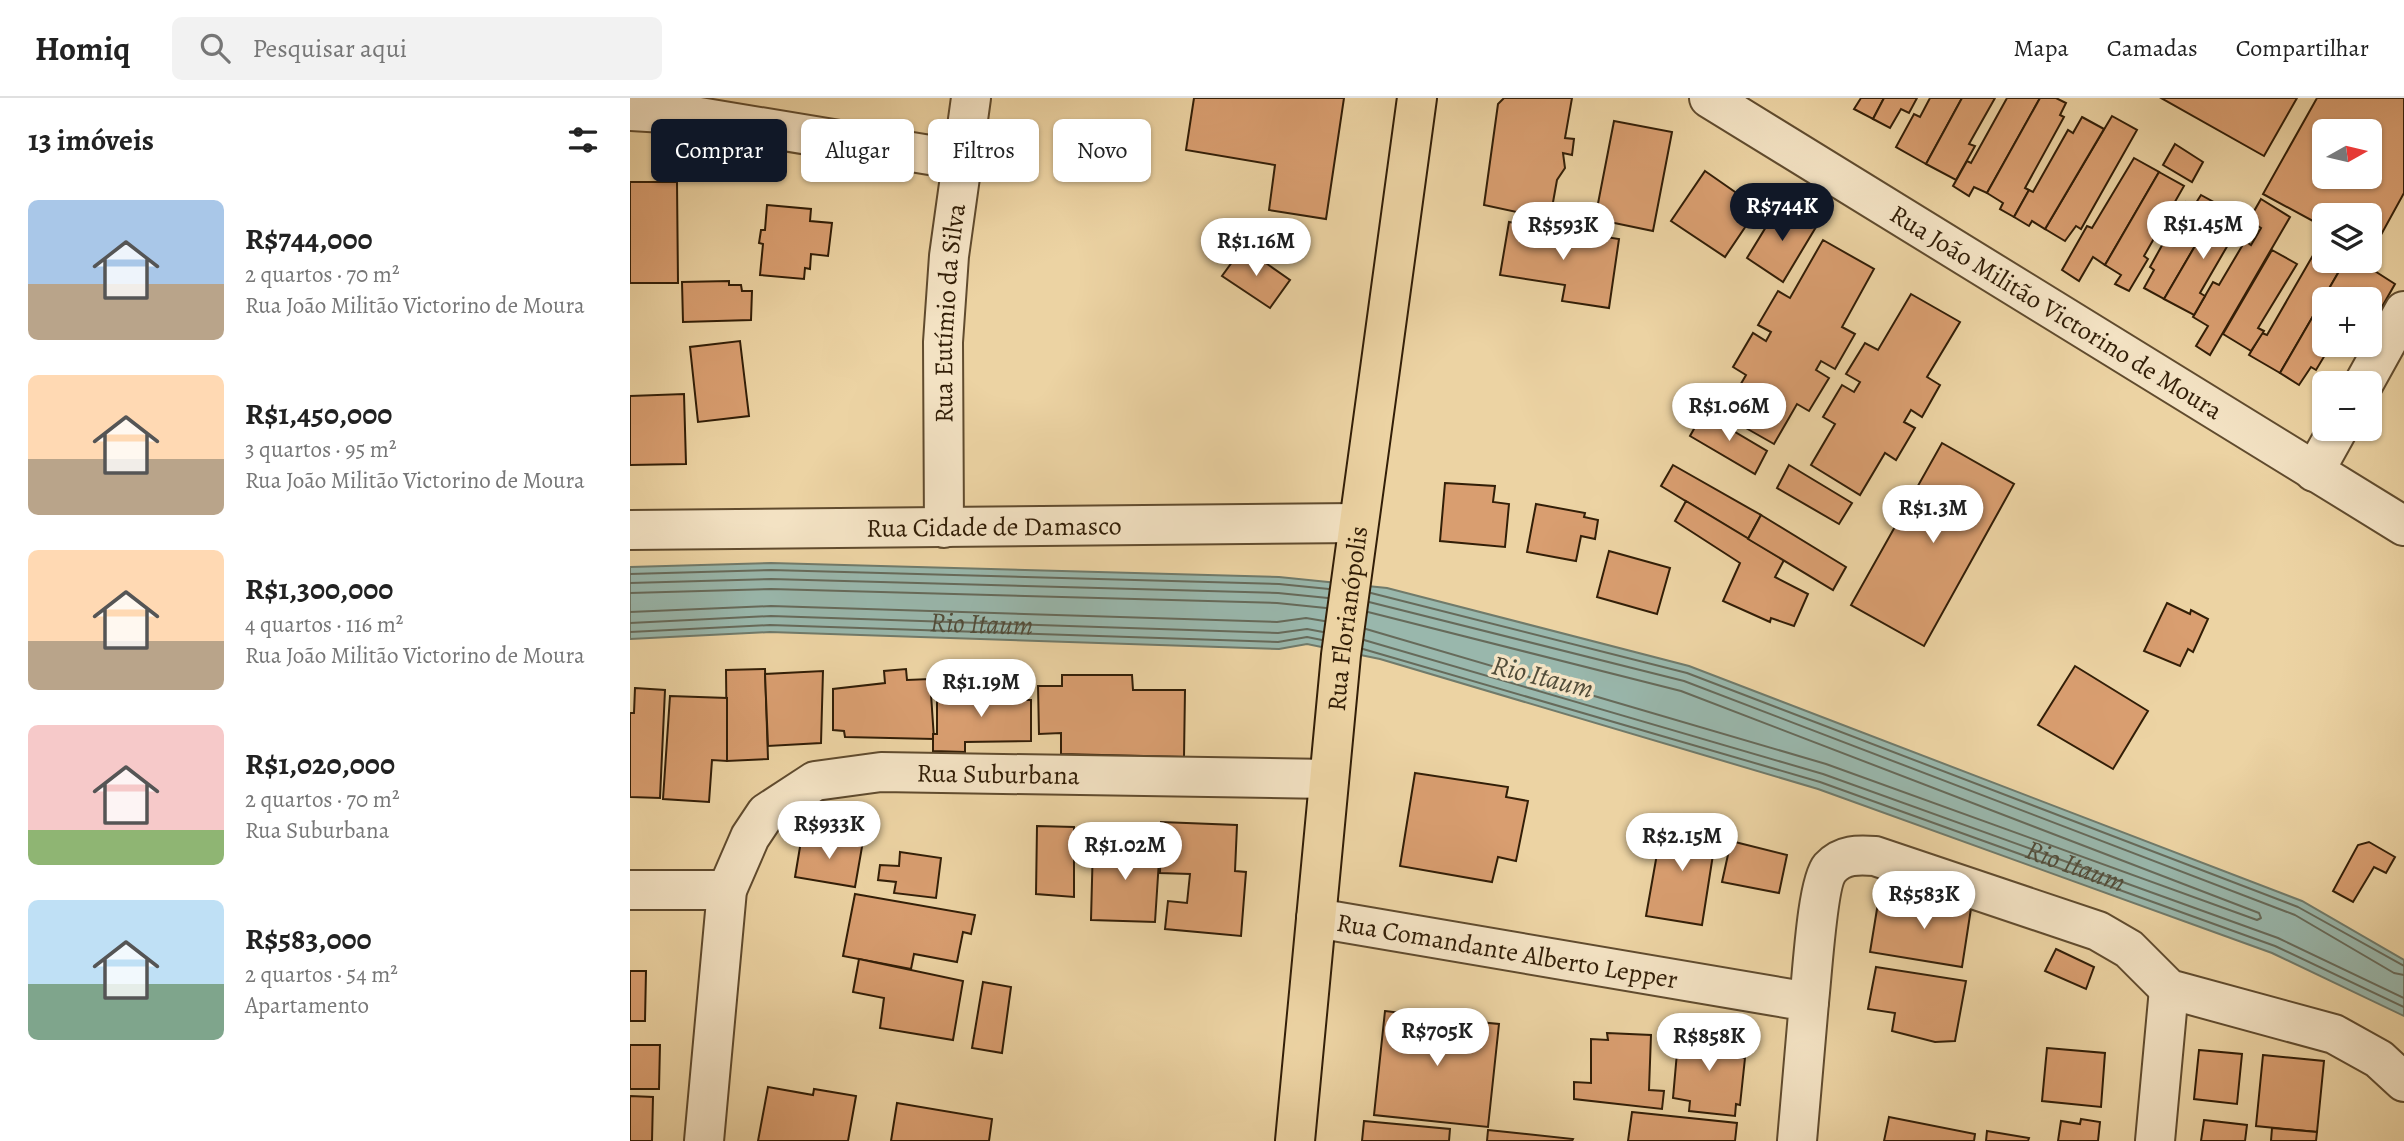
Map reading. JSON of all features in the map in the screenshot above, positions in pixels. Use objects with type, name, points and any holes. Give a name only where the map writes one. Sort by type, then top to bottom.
[{"type":"main road","name":"Rua Florianópolis","points":[[1294,1141],[1341,655],[1417,98]]},
{"type":"street","name":"Rua Eutímio da Silva","points":[[967,119],[971,98]]},
{"type":"street","name":"Rua João Militão Victorino de Moura","points":[[1709,98],[2404,526]]},
{"type":"street","points":[[630,111],[681,114],[928,155]]},
{"type":"street","name":"Rua Eutímio da Silva","points":[[944,528],[943,342],[957,182]]},
{"type":"street","points":[[2371,371],[2404,311]]},
{"type":"street","points":[[2314,472],[2331,441]]},
{"type":"street","name":"Rua Cidade de Damasco","points":[[630,530],[1359,523]]},
{"type":"street","name":"Rua Suburbana","points":[[704,1141],[727,890],[750,837],[766,813],[815,781],[881,772],[1329,779]]},
{"type":"street","points":[[1797,1141],[1822,893],[1829,869],[1851,854],[1875,856],[2098,931],[2129,949],[2169,989],[2333,1034],[2379,1059],[2404,1082]]},
{"type":"street","points":[[630,890],[727,890]]},
{"type":"street","name":"Rua Comandante Alberto Lepper","points":[[1316,918],[1810,1002]]},
{"type":"street","points":[[2155,1141],[2169,989]]},
{"type":"water","name":"Rio Itaum","points":[[771,563],[1279,577],[1387,588],[1689,666],[2302,901],[2404,960],[2404,1016],[2272,953],[1818,789],[1380,659],[1307,644],[1279,649],[770,632],[630,639],[630,567]]},
{"type":"building","points":[[1194,98],[1344,98],[1326,219],[1269,210],[1275,165],[1186,150]]},
{"type":"building","points":[[1504,98],[1572,98],[1565,138],[1574,139],[1572,155],[1563,153],[1565,168],[1557,180],[1550,219],[1484,205],[1498,104]]},
{"type":"building","points":[[1861,98],[1884,98],[1873,119],[1854,109]]},
{"type":"building","points":[[1884,98],[1917,98],[1909,113],[1901,109],[1890,128],[1873,119]]},
{"type":"building","points":[[1930,98],[1962,98],[1926,164],[1896,147],[1914,114],[1920,117]]},
{"type":"building","points":[[1962,98],[1995,98],[1969,144],[1975,146],[1956,180],[1926,164]]},
{"type":"building","points":[[2007,98],[2040,98],[1987,193],[1974,187],[1969,196],[1953,186],[1967,161],[1971,163]]},
{"type":"building","points":[[2040,98],[2056,98],[2066,103],[2060,115],[2064,117],[2025,188],[2029,190],[2014,217],[2000,209],[2003,203],[1987,193]]},
{"type":"building","points":[[2161,98],[2297,98],[2264,156]]},
{"type":"building","points":[[2317,98],[2404,98],[2404,193],[2382,233],[2382,203],[2312,203],[2312,221],[2263,194]]},
{"type":"building","points":[[2112,116],[2137,130],[2081,229],[2076,226],[2065,241],[2045,229]]},
{"type":"building","points":[[2082,117],[2104,129],[2045,229],[2032,221],[2029,226],[2014,217],[2029,190],[2033,192],[2068,130],[2073,133]]},
{"type":"building","points":[[1614,121],[1672,132],[1653,231],[1595,219]]},
{"type":"building","points":[[2175,144],[2203,162],[2192,182],[2163,165]]},
{"type":"building","points":[[2134,158],[2159,172],[2105,265],[2093,257],[2079,281],[2062,270],[2087,226],[2092,228]]},
{"type":"building","points":[[1705,171],[1758,208],[1725,257],[1671,221]]},
{"type":"building","points":[[2159,172],[2184,186],[2144,256],[2148,259],[2129,291],[2115,284],[2121,275],[2105,265]]},
{"type":"building","points":[[630,182],[677,182],[678,283],[630,283]]},
{"type":"building","points":[[2201,195],[2219,205],[2164,299],[2144,288],[2154,270],[2150,267],[2186,202],[2194,206]]},
{"type":"building","points":[[2261,199],[2290,217],[2210,355],[2196,346],[2208,326],[2193,317],[2213,282],[2219,285],[2245,241],[2251,245],[2261,228],[2249,220]]},
{"type":"building","points":[[1780,204],[1816,227],[1783,282],[1747,258]]},
{"type":"building","points":[[767,205],[811,209],[810,221],[832,223],[828,256],[811,254],[810,269],[805,268],[804,279],[760,275],[763,244],[759,243],[761,230],[765,230]]},
{"type":"building","points":[[2219,205],[2243,219],[2200,293],[2205,296],[2194,315],[2164,299]]},
{"type":"building","points":[[1509,222],[1619,239],[1609,308],[1562,301],[1565,285],[1500,275]]},
{"type":"building","points":[[1823,240],[1874,269],[1842,327],[1855,334],[1835,369],[1821,361],[1816,370],[1829,378],[1809,411],[1797,404],[1774,444],[1723,415],[1746,375],[1733,367],[1753,333],[1766,341],[1771,332],[1758,325],[1778,291],[1790,298]]},
{"type":"building","points":[[1243,247],[1290,280],[1270,308],[1222,276]]},
{"type":"building","points":[[2272,250],[2297,264],[2258,328],[2264,331],[2251,351],[2223,334]]},
{"type":"building","points":[[2312,257],[2312,273],[2338,273],[2330,287],[2312,287],[2312,318],[2280,373],[2249,355],[2262,333],[2267,335]]},
{"type":"building","points":[[2338,273],[2378,273],[2395,284],[2382,307],[2382,287],[2330,287]]},
{"type":"building","points":[[729,281],[729,285],[741,285],[742,291],[752,291],[751,320],[683,322],[682,282]]},
{"type":"building","points":[[1911,294],[1960,322],[1927,377],[1940,385],[1922,417],[1911,410],[1904,422],[1915,428],[1896,460],[1885,453],[1860,495],[1811,465],[1835,424],[1823,417],[1842,385],[1854,392],[1860,382],[1846,374],[1865,343],[1878,350]]},
{"type":"building","points":[[2312,318],[2312,357],[2324,357],[2316,370],[2311,367],[2299,385],[2280,373]]},
{"type":"building","points":[[740,341],[749,416],[698,422],[690,347]]},
{"type":"building","points":[[684,394],[686,464],[630,465],[630,396]]},
{"type":"building","points":[[1703,413],[1767,451],[1755,474],[1690,436]]},
{"type":"building","points":[[1942,443],[2014,484],[1924,646],[1851,605]]},
{"type":"building","points":[[1673,465],[1761,515],[1748,539],[1661,486]]},
{"type":"building","points":[[1789,465],[1852,503],[1839,524],[1777,488]]},
{"type":"building","points":[[1445,483],[1495,486],[1493,502],[1509,504],[1505,547],[1440,541]]},
{"type":"building","points":[[1686,501],[1784,560],[1775,577],[1808,594],[1794,626],[1771,618],[1770,622],[1723,601],[1740,563],[1675,521]]},
{"type":"building","points":[[1536,504],[1585,513],[1584,517],[1598,520],[1595,539],[1581,536],[1576,561],[1527,552]]},
{"type":"building","points":[[1761,515],[1846,567],[1833,590],[1748,539]]},
{"type":"building","points":[[1609,551],[1670,568],[1657,614],[1597,597]]},
{"type":"building","points":[[2167,603],[2190,614],[2191,610],[2208,619],[2193,652],[2188,649],[2180,666],[2144,651]]},
{"type":"building","points":[[2075,666],[2148,711],[2113,769],[2038,725]]},
{"type":"building","points":[[765,669],[768,759],[727,761],[726,670]]},
{"type":"building","points":[[906,669],[907,680],[930,679],[934,739],[845,737],[844,731],[833,730],[833,689],[885,683],[884,671]]},
{"type":"building","points":[[823,671],[821,743],[768,746],[765,674]]},
{"type":"building","points":[[1062,675],[1132,675],[1133,690],[1185,690],[1184,757],[1061,754],[1061,733],[1039,734],[1038,686],[1062,686]]},
{"type":"building","points":[[635,688],[665,690],[660,798],[630,797],[630,713],[634,713]]},
{"type":"building","points":[[978,688],[978,697],[1002,697],[1002,689],[1022,688],[1022,700],[1031,700],[1031,741],[965,742],[965,752],[933,751],[933,734],[937,734],[937,692]]},
{"type":"building","points":[[670,696],[727,698],[727,761],[712,760],[709,802],[663,799]]},
{"type":"building","points":[[1415,773],[1508,787],[1506,797],[1528,801],[1516,861],[1498,857],[1492,882],[1400,866]]},
{"type":"building","points":[[1663,820],[1717,829],[1702,925],[1646,916]]},
{"type":"building","points":[[1161,822],[1237,825],[1235,871],[1246,872],[1241,936],[1165,929],[1168,901],[1187,903],[1190,874],[1160,873]]},
{"type":"building","points":[[1037,826],[1074,827],[1074,897],[1036,894]]},
{"type":"building","points":[[802,835],[857,845],[857,840],[863,841],[855,887],[795,877]]},
{"type":"building","points":[[1731,841],[1787,855],[1779,893],[1722,882]]},
{"type":"building","points":[[2369,842],[2395,857],[2386,873],[2374,867],[2353,902],[2333,891],[2358,845]]},
{"type":"building","points":[[1093,843],[1160,845],[1155,922],[1091,920]]},
{"type":"building","points":[[900,852],[941,858],[936,898],[894,893],[896,882],[878,880],[880,865],[899,866]]},
{"type":"building","points":[[855,894],[975,915],[971,934],[963,932],[957,962],[914,954],[911,969],[843,956]]},
{"type":"building","points":[[1923,894],[1972,902],[1962,967],[1870,952],[1878,903],[1920,909]]},
{"type":"building","points":[[2056,949],[2094,967],[2086,989],[2045,971]]},
{"type":"building","points":[[859,959],[963,981],[953,1040],[880,1028],[884,998],[853,992]]},
{"type":"building","points":[[1876,967],[1966,981],[1955,1041],[1935,1042],[1892,1031],[1895,1013],[1868,1009]]},
{"type":"building","points":[[630,971],[646,971],[645,1021],[630,1021]]},
{"type":"building","points":[[983,982],[1011,987],[1002,1053],[972,1048]]},
{"type":"building","points":[[1385,1011],[1426,1016],[1427,1011],[1469,1015],[1468,1021],[1499,1024],[1488,1127],[1374,1115]]},
{"type":"building","points":[[1679,1030],[1735,1035],[1733,1057],[1745,1058],[1740,1105],[1736,1104],[1735,1116],[1689,1111],[1690,1101],[1673,1098]]},
{"type":"building","points":[[1607,1033],[1651,1035],[1649,1090],[1664,1091],[1662,1109],[1574,1099],[1574,1082],[1591,1083],[1591,1039],[1608,1040]]},
{"type":"building","points":[[630,1045],[660,1045],[659,1089],[630,1089]]},
{"type":"building","points":[[2047,1048],[2105,1053],[2101,1107],[2042,1101]]},
{"type":"building","points":[[2199,1050],[2242,1054],[2237,1104],[2194,1099]]},
{"type":"building","points":[[2263,1055],[2324,1061],[2317,1132],[2256,1126]]},
{"type":"building","points":[[768,1087],[813,1095],[814,1089],[856,1096],[848,1141],[758,1141]]},
{"type":"building","points":[[630,1096],[653,1097],[652,1141],[630,1141]]},
{"type":"building","points":[[897,1103],[992,1119],[989,1141],[891,1141]]},
{"type":"building","points":[[1632,1112],[1737,1123],[1735,1141],[1628,1141]]},
{"type":"building","points":[[1889,1117],[1975,1134],[1974,1141],[1884,1141]]},
{"type":"building","points":[[2081,1119],[2100,1122],[2098,1141],[2058,1141],[2061,1121],[2080,1124]]},
{"type":"building","points":[[2204,1120],[2247,1125],[2245,1141],[2201,1141]]},
{"type":"building","points":[[1364,1121],[1450,1129],[1449,1141],[1362,1141]]},
{"type":"building","points":[[2272,1128],[2317,1132],[2316,1141],[2271,1141]]},
{"type":"building","points":[[1488,1130],[1573,1139],[1487,1141]]},
{"type":"building","points":[[1987,1131],[2029,1138],[2028,1141],[1986,1141]]}]
